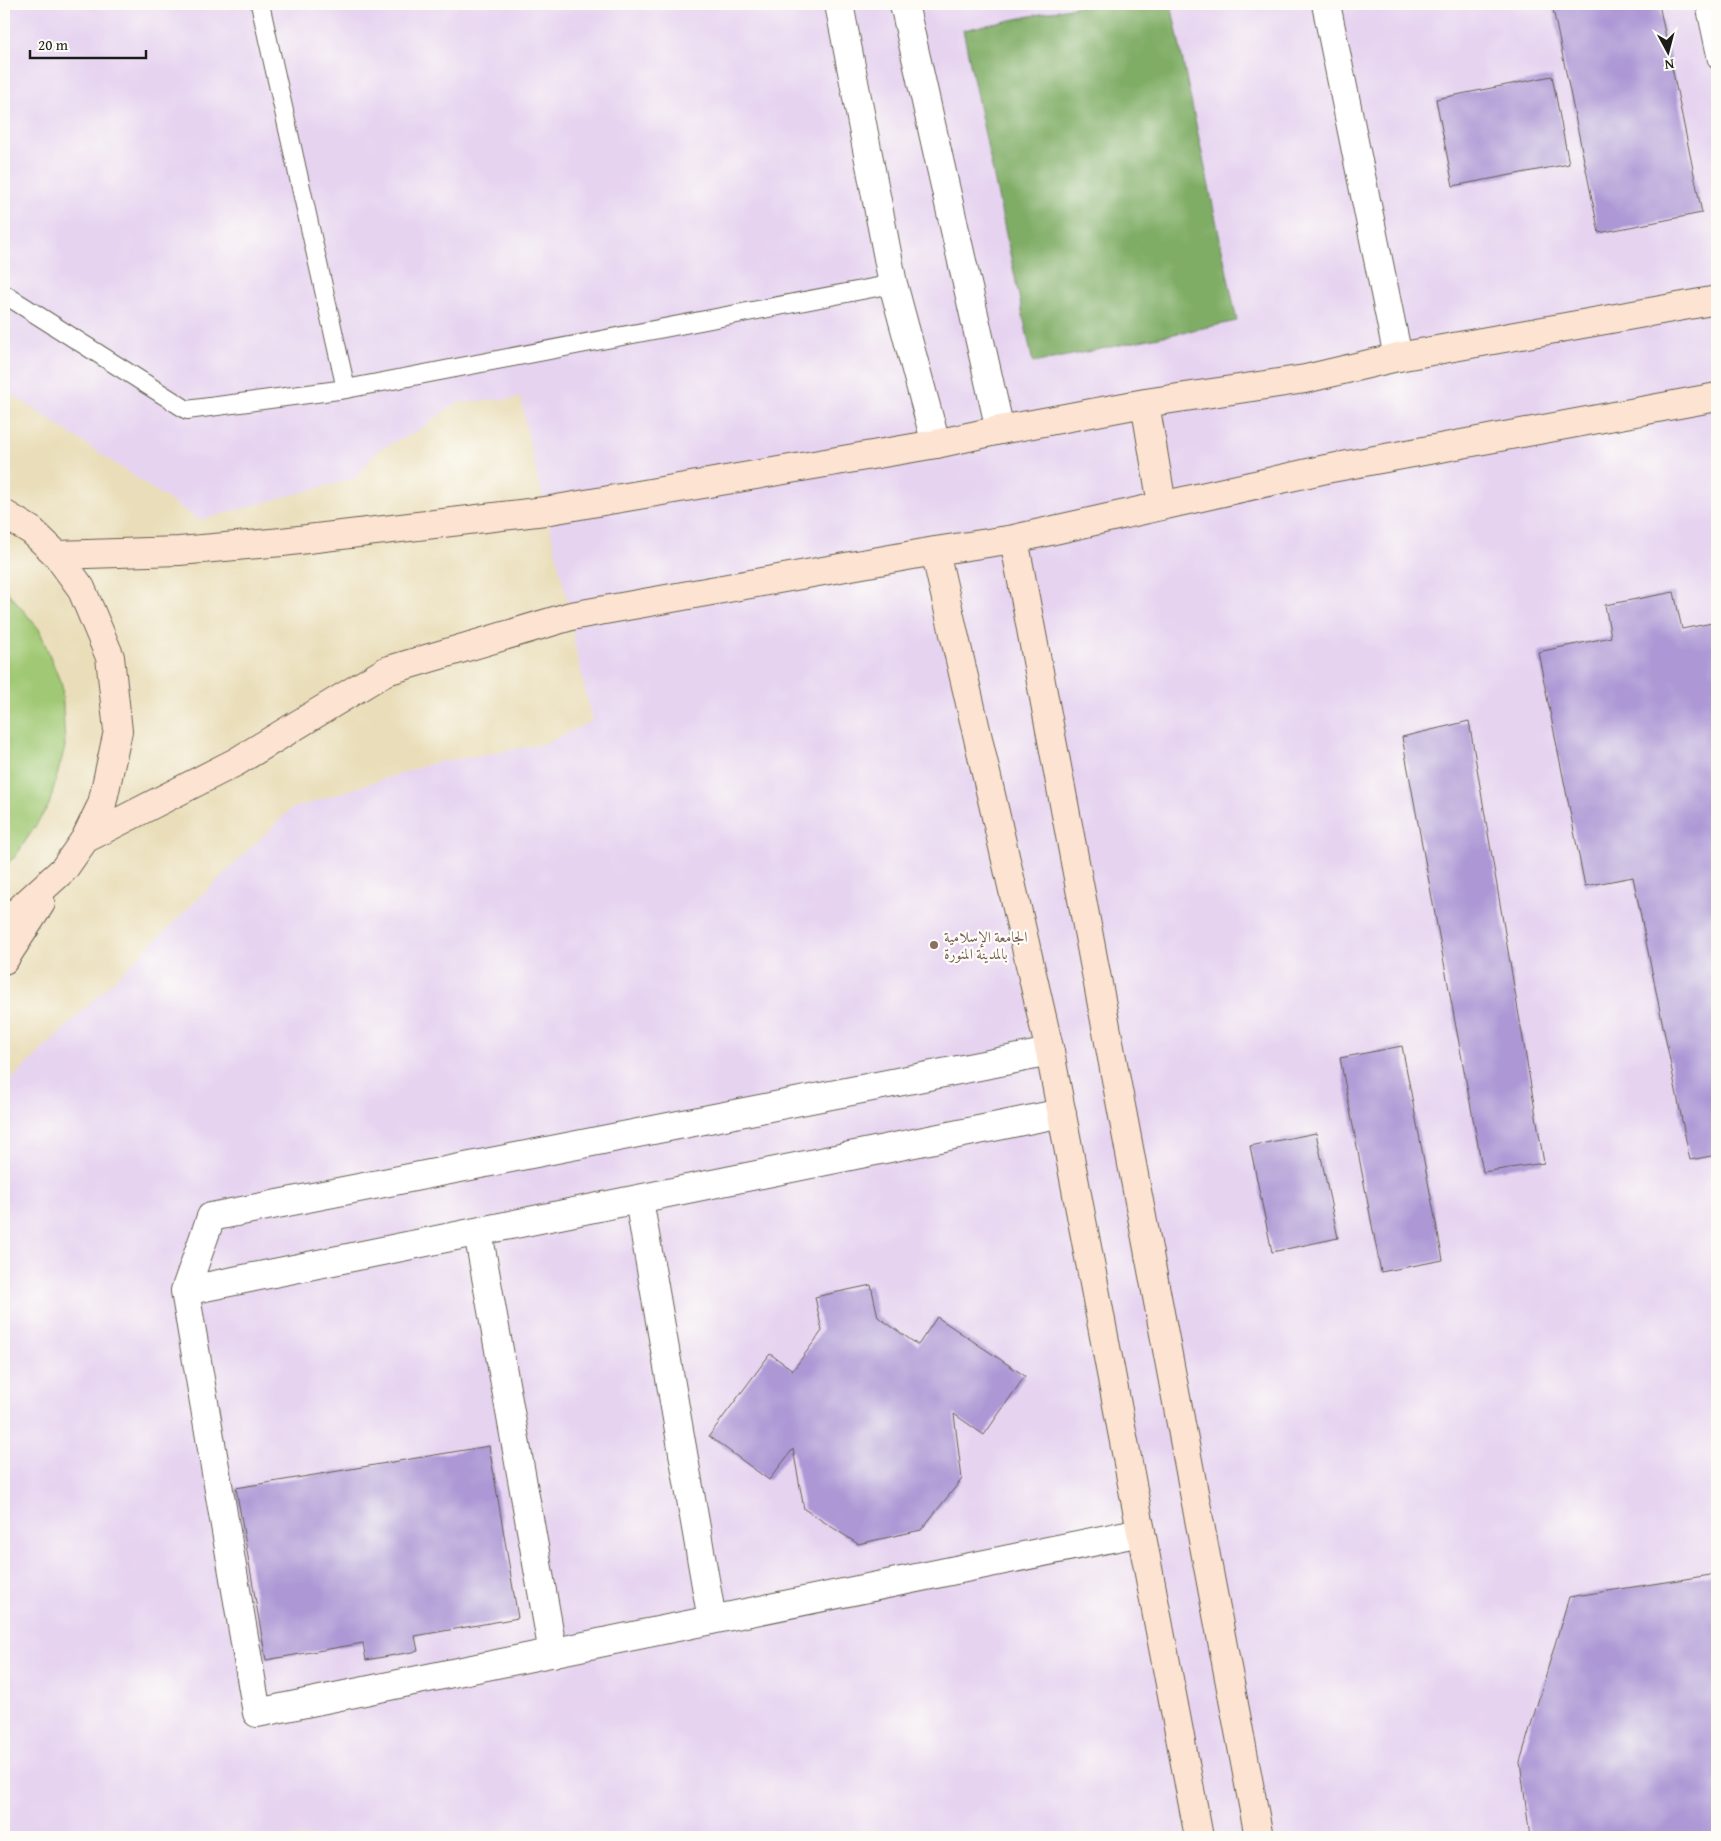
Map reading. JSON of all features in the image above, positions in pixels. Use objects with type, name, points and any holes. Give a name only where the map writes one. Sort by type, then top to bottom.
[{"type":"main road","points":[[57,555],[179,551],[272,543],[545,511],[936,444],[1144,403],[1305,379],[1398,357],[1717,300]]},
{"type":"main road","points":[[85,839],[236,762],[386,671],[571,616],[935,551],[1014,539],[1326,469],[1717,397]]},
{"type":"main road","points":[[1144,403],[1162,505]]},
{"type":"main road","points":[[4,514],[32,531],[57,555],[81,588],[110,656],[118,731],[102,804],[85,839],[4,960]]},
{"type":"main road","points":[[1014,539],[1258,1837]]},
{"type":"main road","points":[[935,551],[1050,1052],[1199,1837]]},
{"type":"main road","points":[[4,922],[64,869]]},
{"type":"street","points":[[839,4],[893,284],[936,444]]},
{"type":"street","points":[[904,4],[1000,430]]},
{"type":"street","points":[[1326,4],[1398,357]]},
{"type":"street","points":[[1050,1052],[212,1217],[184,1292],[257,1713],[1141,1532]]},
{"type":"street","points":[[184,1292],[1062,1113]]},
{"type":"street","points":[[639,1200],[712,1620]]},
{"type":"street","points":[[478,1232],[553,1653]]},
{"type":"lane","points":[[260,4],[346,389]]},
{"type":"lane","points":[[1705,4],[1717,60]]},
{"type":"lane","points":[[4,294],[187,410],[346,389],[893,284]]},
{"type":"shaded area","name":"الجامعة الإسلامية بالمدينة المنورة","points":[[4,4],[1717,4],[1717,1837],[4,1837],[4,1090],[10,1081],[291,809],[433,763],[544,744],[592,721],[574,642],[571,616],[528,437],[521,398],[456,403],[416,432],[378,450],[356,478],[199,520],[4,389]]},
{"type":"green space","points":[[1088,4],[1171,4],[1237,321],[1033,363],[963,30]]},
{"type":"green space","points":[[4,588],[39,629],[62,686],[65,747],[49,805],[15,857],[4,866]]},
{"type":"building","points":[[1552,4],[1659,4],[1702,213],[1599,233]]},
{"type":"building","points":[[1552,76],[1569,164],[1453,186],[1436,99]]},
{"type":"building","points":[[1674,592],[1682,629],[1717,622],[1717,1155],[1690,1160],[1633,877],[1585,886],[1538,652],[1611,637],[1605,605]]},
{"type":"building","points":[[1469,721],[1544,1163],[1483,1172],[1402,737]]},
{"type":"building","points":[[1402,1046],[1443,1260],[1381,1272],[1340,1058]]},
{"type":"building","points":[[1316,1133],[1338,1238],[1272,1252],[1250,1146]]},
{"type":"building","points":[[871,1285],[878,1317],[918,1345],[937,1317],[1025,1376],[984,1435],[954,1414],[962,1479],[921,1530],[858,1544],[804,1509],[793,1449],[769,1480],[709,1436],[770,1354],[793,1370],[822,1331],[815,1297]]},
{"type":"building","points":[[489,1446],[518,1618],[415,1636],[418,1651],[366,1660],[363,1643],[266,1660],[236,1488]]},
{"type":"building","points":[[1717,1574],[1717,1837],[1530,1837],[1520,1762],[1569,1597]]},
{"type":"place","name":"الجامعة الإسلامية بالمدينة المنورة","points":[[934,945]]}]
